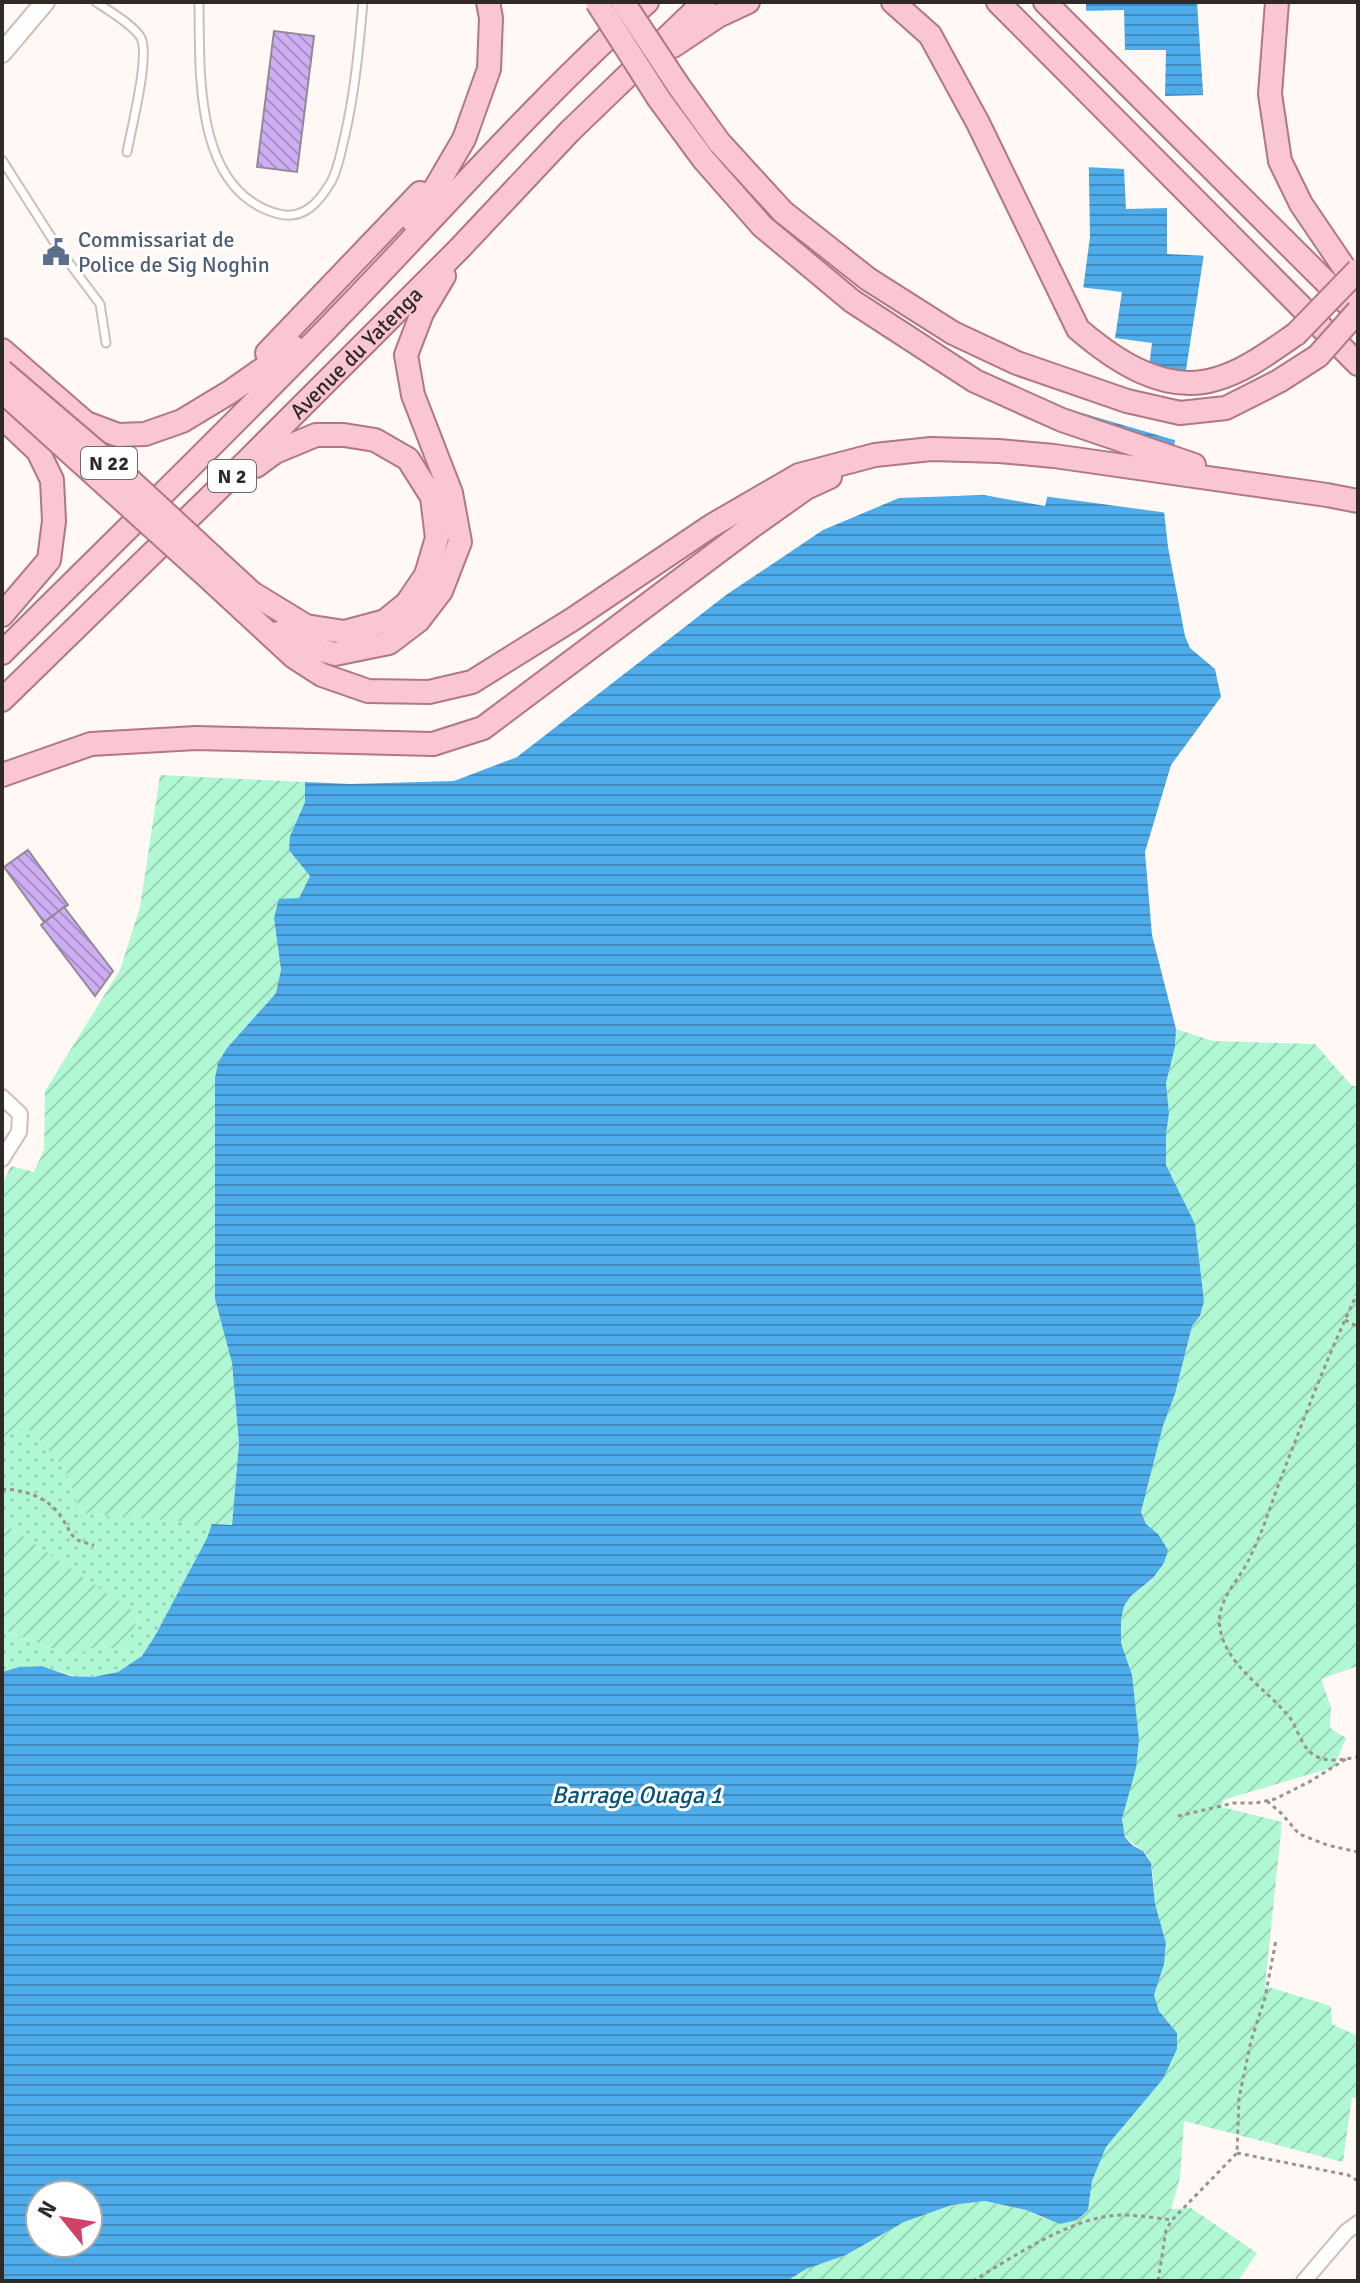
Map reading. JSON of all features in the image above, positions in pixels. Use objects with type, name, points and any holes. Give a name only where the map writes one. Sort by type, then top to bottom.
[{"type":"main road","points":[[2,350],[86,423],[118,435],[145,434],[182,421],[230,392],[345,311],[423,209],[464,139],[489,69],[491,18],[488,2]]},
{"type":"main road","points":[[597,2],[659,99],[704,160],[762,226],[852,301],[975,381],[1172,465],[1248,484],[1358,501]]},
{"type":"main road","points":[[623,2],[719,142],[783,212],[868,279],[953,333],[1063,381],[1127,401],[1180,413],[1226,408],[1279,381],[1318,356],[1358,313],[1045,2]]},
{"type":"main road","name":"Avenue du Yatenga","points":[[2,653],[345,311],[598,45],[647,2]]},
{"type":"main road","name":"Avenue du Yatenga","points":[[2,700],[459,249],[570,131],[704,2]]},
{"type":"main road","points":[[616,86],[718,16],[748,2]]},
{"type":"main road","points":[[893,2],[930,35],[978,123],[1078,329],[1122,363],[1164,379],[1188,383],[1216,380],[1259,360],[1296,334],[1358,270]]},
{"type":"main road","points":[[998,2],[1358,364]]},
{"type":"main road","points":[[1277,2],[1270,94],[1280,161],[1301,204],[1358,288]]},
{"type":"main road","points":[[230,392],[423,189],[464,139]]},
{"type":"main road","points":[[249,617],[298,643],[335,654],[389,643],[418,621],[441,591],[460,542],[451,493],[413,395],[406,355],[422,313],[459,249]]},
{"type":"main road","name":"N 22","points":[[2,371],[132,482],[208,565]]},
{"type":"main road","name":"N 22","points":[[2,391],[208,565]]},
{"type":"main road","points":[[2,417],[38,451],[52,480],[54,521],[49,560],[2,615]]},
{"type":"main road","points":[[197,510],[275,452],[316,435],[375,440],[408,459],[432,497],[437,538],[426,575],[407,603],[385,621],[344,632],[306,626],[208,565]]},
{"type":"main road","points":[[208,565],[249,617],[294,657],[322,675],[368,691],[429,692],[472,682],[573,619],[711,526],[799,475],[875,455],[931,449],[999,451],[1172,465]]},
{"type":"main road","points":[[2,775],[91,744],[196,738],[433,744],[483,728],[806,488],[875,455]]},
{"type":"street","points":[[2,53],[45,2]]},
{"type":"street","points":[[2,1097],[20,1114],[19,1132],[2,1159]]},
{"type":"street","points":[[1304,2281],[1346,2232],[1358,2223]]},
{"type":"lane","points":[[96,2],[121,18],[141,38],[143,62],[127,152]]},
{"type":"lane","points":[[199,2],[200,72],[205,119],[213,150],[238,191],[256,205],[295,217],[320,198],[337,168],[354,97],[363,2]]},
{"type":"lane","points":[[2,160],[58,248],[100,304],[106,343]]},
{"type":"path","points":[[1358,1292],[1250,1557],[1222,1603],[1219,1616],[1225,1644],[1233,1657],[1289,1716],[1308,1750],[1317,1759],[1358,1757]]},
{"type":"path","points":[[1345,1320],[1358,1327]]},
{"type":"path","points":[[2,1489],[24,1490],[39,1498],[53,1507],[69,1534],[80,1542],[94,1545]]},
{"type":"path","points":[[1178,1816],[1234,1803],[1275,1799],[1347,1759]]},
{"type":"path","points":[[1266,1801],[1299,1834],[1358,1852]]},
{"type":"path","points":[[1158,2281],[1166,2230],[1172,2220],[1237,2153],[1239,2098],[1251,2041],[1265,1998],[1276,1940]]},
{"type":"path","points":[[1237,2153],[1348,2175],[1358,2181]]},
{"type":"path","points":[[973,2281],[1048,2237],[1106,2216],[1172,2220]]},
{"type":"green space","points":[[160,775],[305,782],[305,802],[290,836],[310,876],[299,898],[274,918],[281,970],[276,993],[227,1048],[216,1225],[215,1299],[232,1363],[239,1443],[232,1526],[81,1513],[65,1468],[27,1427],[8,1433],[2,1439],[2,1185],[11,1166],[34,1172],[44,1150],[45,1091],[120,970],[140,907]]},
{"type":"green space","points":[[1176,1029],[1213,1041],[1315,1044],[1352,1086],[1358,1086],[1358,1666],[1321,1679],[1331,1707],[1330,1728],[1346,1738],[1334,1767],[1223,1800],[1222,1807],[1282,1822],[1265,1986],[1331,2006],[1332,2024],[1358,2036],[1358,2099],[1352,2097],[1343,2162],[1184,2121],[1180,2178],[1171,2209],[1191,2208],[1257,2253],[1238,2281],[787,2281],[806,2269],[846,2255],[904,2222],[952,2205],[985,2201],[1026,2210],[1045,2219],[1088,2210],[1092,2181],[1106,2147],[1163,2079],[1177,2033],[1160,2012],[1154,1997],[1166,1943],[1155,1908],[1151,1865],[1147,1856],[1123,1830],[1132,1675],[1121,1644],[1121,1620],[1124,1606],[1131,1596],[1155,1577],[1164,1563],[1158,1534],[1146,1524],[1141,1512],[1192,1326],[1200,1316],[1204,1301],[1195,1224],[1166,1165],[1169,1113],[1166,1083]]},
{"type":"green space","points":[[27,1426],[65,1468],[81,1513],[212,1524],[156,1634],[142,1656],[118,1672],[93,1677],[70,1675],[42,1666],[19,1667],[2,1672],[2,1636],[6,1631],[71,1656],[99,1646],[124,1651],[139,1616],[2,1522],[2,1439],[8,1433]]},
{"type":"green space","points":[[2,1522],[139,1615],[125,1651],[99,1646],[71,1656],[7,1631],[2,1636]]},
{"type":"water","name":"Barrage Ouaga 1","points":[[1086,2],[1197,2],[1204,107],[1206,241],[1164,511],[1185,636],[1190,648],[1215,669],[1221,697],[1171,765],[1145,852],[1152,935],[1176,1029],[1166,1083],[1169,1113],[1166,1165],[1195,1224],[1204,1301],[1200,1316],[1192,1326],[1141,1512],[1146,1524],[1158,1534],[1168,1550],[1164,1563],[1154,1577],[1124,1606],[1121,1620],[1121,1643],[1132,1675],[1139,1739],[1136,1768],[1122,1819],[1125,1837],[1143,1851],[1151,1863],[1155,1904],[1166,1943],[1164,1964],[1154,1995],[1159,2011],[1177,2033],[1177,2049],[1163,2079],[1106,2147],[1092,2181],[1088,2210],[1077,2220],[1060,2224],[1026,2210],[985,2201],[952,2205],[904,2222],[846,2255],[806,2269],[787,2281],[2,2281],[2,1672],[19,1667],[42,1666],[70,1676],[93,1677],[118,1672],[142,1656],[156,1634],[212,1524],[232,1525],[239,1443],[232,1363],[215,1299],[215,1078],[218,1063],[227,1048],[276,993],[281,970],[274,918],[279,899],[299,898],[310,876],[289,850],[290,836],[305,802],[305,782],[454,781],[517,757],[726,595],[823,530],[899,498],[984,495],[1045,506],[1074,357],[1090,237]]},
{"type":"pier","points":[[1124,10],[1125,50],[1166,50],[1165,96],[1207,95],[1208,256],[1167,254],[1167,208],[1126,209],[1124,169],[1085,167],[1082,11]]},
{"type":"pier","points":[[1079,287],[1122,292],[1115,338],[1152,343],[1149,367],[1189,373],[1178,441],[1061,407]]},
{"type":"pier","points":[[1061,412],[1177,452],[1168,513],[1043,496]]},
{"type":"building","points":[[274,31],[314,36],[297,172],[257,167]]},
{"type":"building","points":[[28,850],[68,905],[44,922],[4,867]]},
{"type":"building","points":[[64,907],[113,971],[95,996],[41,925]]},
{"type":"place","name":"Commissariat de Police de Sig Noghin","points":[[56,252]]}]
